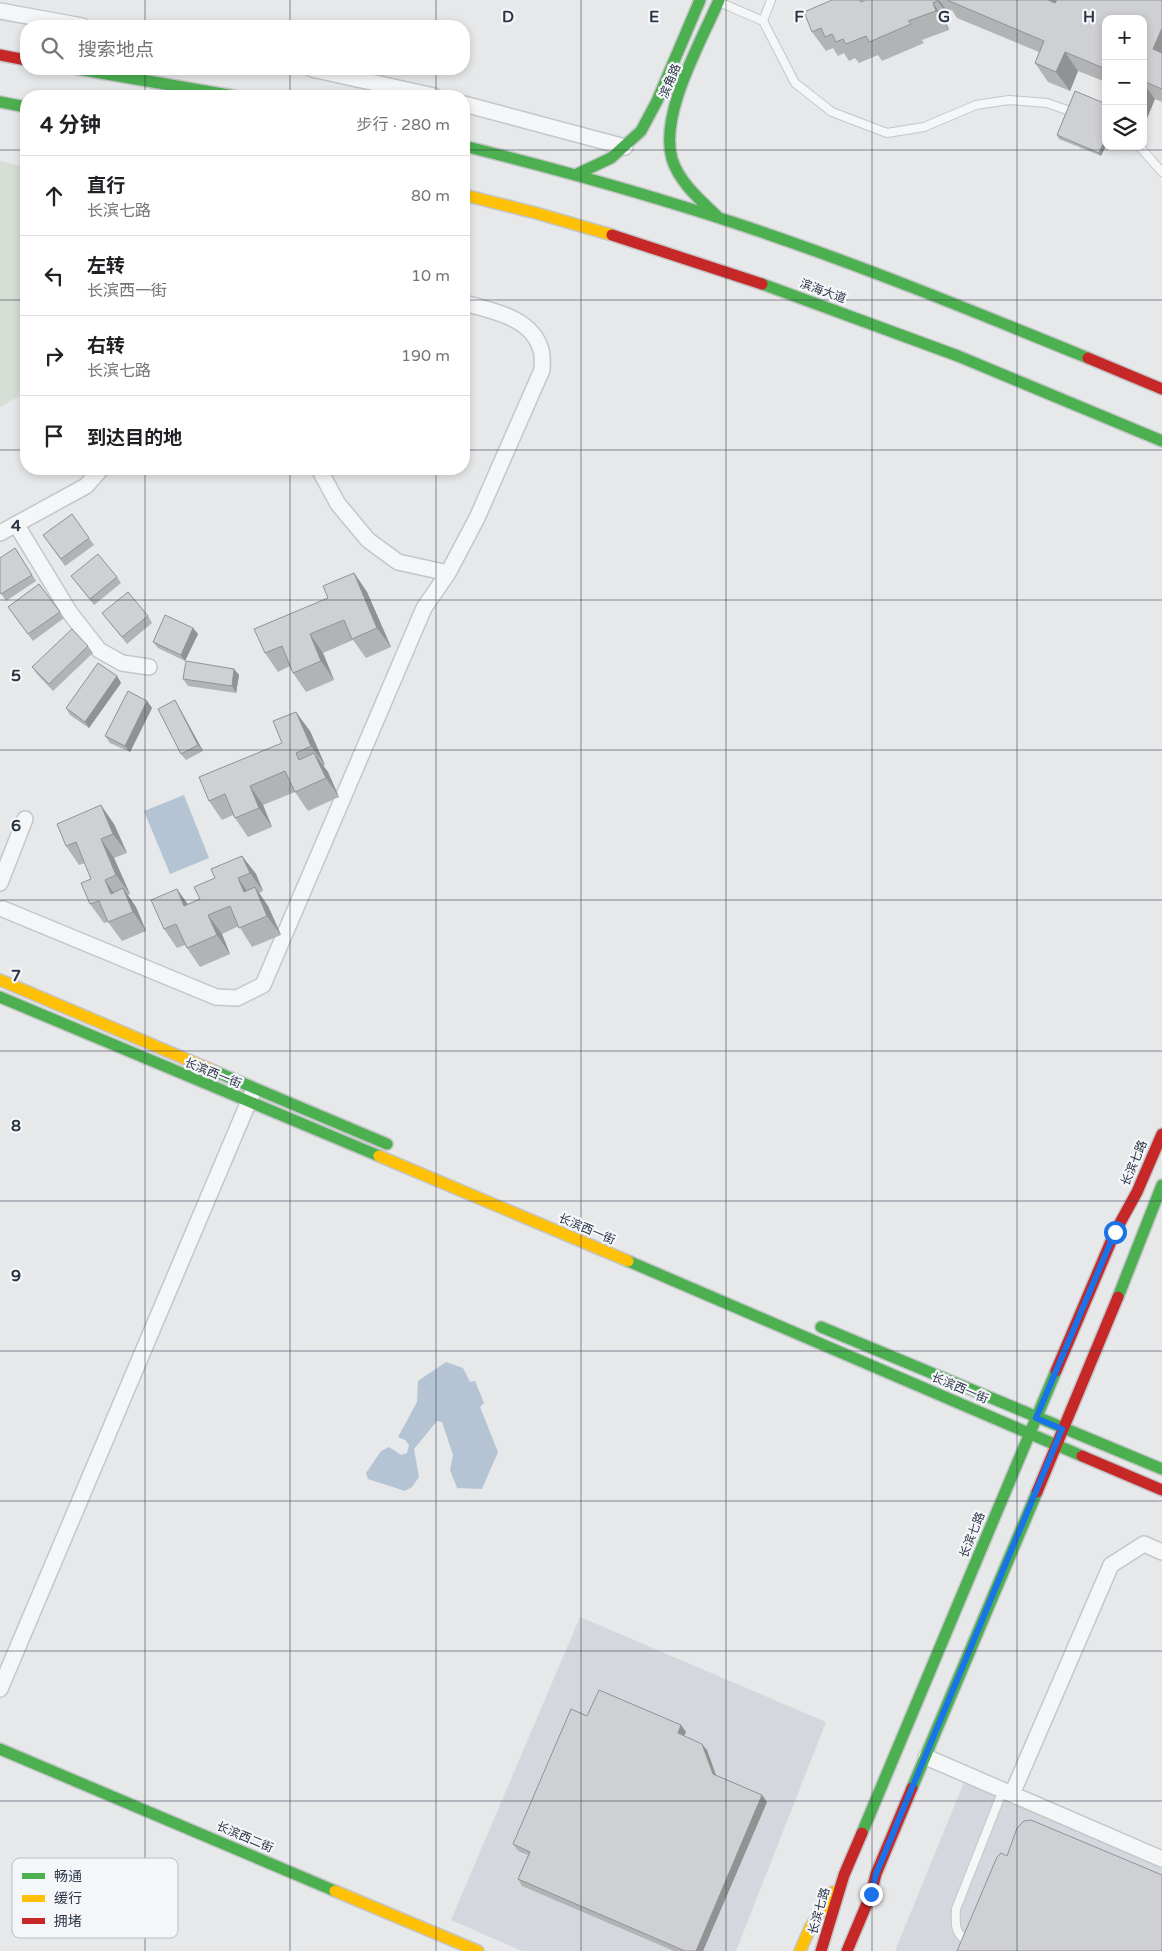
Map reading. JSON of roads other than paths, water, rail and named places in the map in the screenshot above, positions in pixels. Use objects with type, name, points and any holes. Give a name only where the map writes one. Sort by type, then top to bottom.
[{"type":"main road","name":"滨角路","points":[[575,176],[611,158],[642,131],[657,101],[700,0]]},
{"type":"main road","name":"滨角路","points":[[719,1],[673,107],[668,138],[672,160],[683,178],[695,196],[721,219]]},
{"type":"main road","points":[[0,55],[20,59]]},
{"type":"main road","points":[[113,75],[199,90]]},
{"type":"main road","points":[[0,102],[20,106]]},
{"type":"main road","points":[[470,148],[721,219],[805,248],[966,307],[1162,389]]},
{"type":"main road","name":"滨海大道","points":[[470,197],[578,225],[690,259],[802,298],[914,338],[1162,441]]},
{"type":"main road","name":"长滨西一街","points":[[0,980],[252,1095],[729,1304],[1162,1490]]},
{"type":"main road","name":"长滨西一街","points":[[0,997],[252,1095],[395,1147]]},
{"type":"main road","name":"长滨七路","points":[[821,1951],[844,1875],[1115,1232],[1137,1192],[1162,1134]]},
{"type":"main road","points":[[847,1951],[871,1894],[876,1874],[1143,1236],[1162,1185]]},
{"type":"main road","name":"长滨西一街","points":[[808,1322],[1162,1469]]},
{"type":"main road","name":"长滨西二街","points":[[0,1749],[478,1951]]},
{"type":"main road","points":[[800,1951],[810,1928],[844,1875]]},
{"type":"street","points":[[0,11],[49,20]]},
{"type":"street","points":[[339,75],[407,90]]},
{"type":"street","points":[[470,106],[625,147]]},
{"type":"street","points":[[1,910],[216,998],[237,998],[263,985],[424,608],[448,574],[477,518],[542,370],[542,350],[531,330],[510,317],[470,305]]},
{"type":"street","points":[[0,533],[86,486],[96,475]]},
{"type":"street","points":[[322,475],[338,504],[368,540],[398,562],[448,574]]},
{"type":"street","points":[[16,524],[70,613],[99,650],[122,662],[149,667]]},
{"type":"street","points":[[0,883],[25,819]]},
{"type":"street","points":[[0,1689],[252,1095]]},
{"type":"street","points":[[1007,1792],[1111,1565],[1144,1544],[1162,1552]]},
{"type":"street","points":[[926,1757],[1162,1859]]},
{"type":"lane","points":[[762,21],[771,0]]},
{"type":"lane","points":[[719,1],[762,21],[795,83],[832,112],[887,133],[924,127],[976,105],[1008,100],[1047,103],[1070,111]]},
{"type":"lane","points":[[1143,150],[1162,172]]},
{"type":"lane","points":[[967,1951],[970,1944],[961,1938],[955,1926],[956,1909],[1007,1792]]},
{"type":"water","points":[[184,795],[209,858],[170,874],[144,811]]},
{"type":"water","points":[[446,1362],[463,1368],[470,1382],[475,1381],[484,1403],[480,1407],[498,1452],[482,1489],[457,1488],[450,1470],[453,1455],[442,1422],[437,1421],[414,1449],[419,1477],[412,1487],[405,1491],[368,1479],[366,1473],[381,1451],[389,1447],[401,1455],[407,1453],[409,1445],[405,1440],[398,1437],[417,1402],[418,1381]]}]
